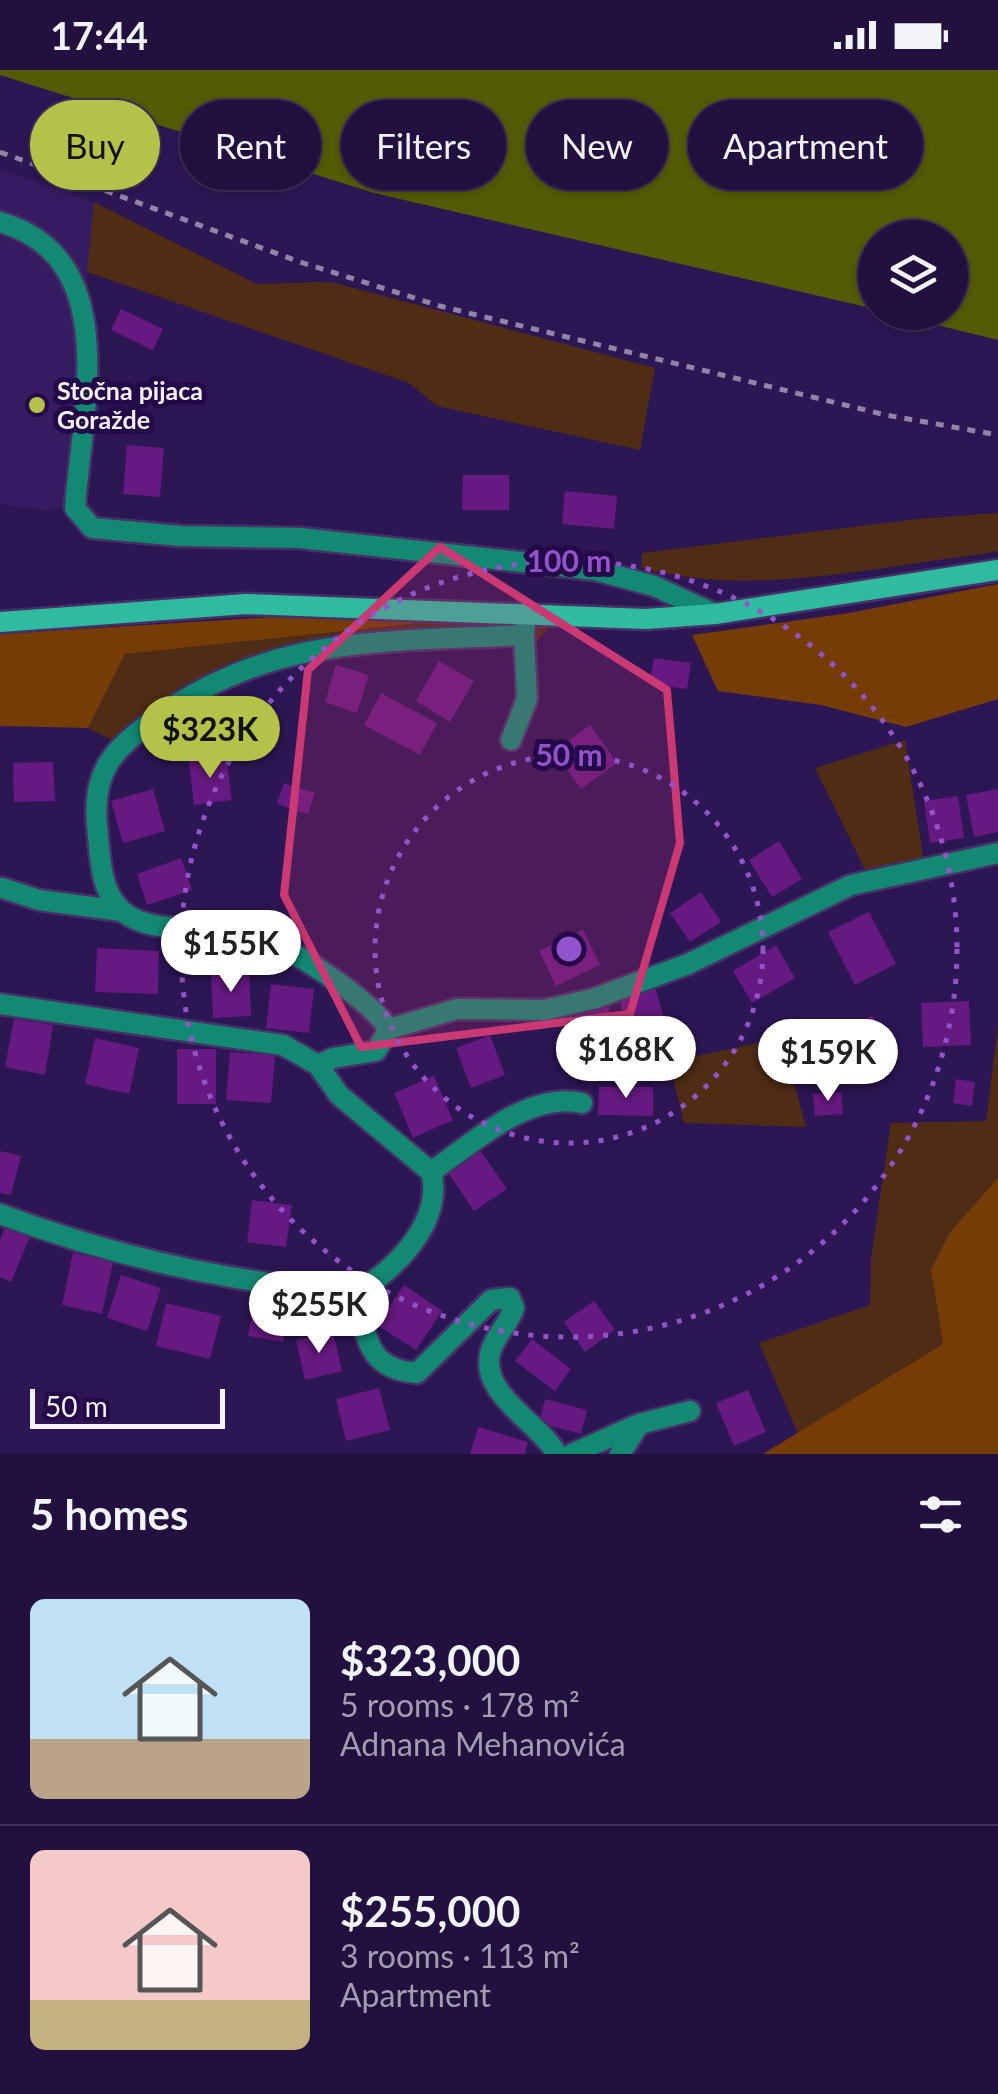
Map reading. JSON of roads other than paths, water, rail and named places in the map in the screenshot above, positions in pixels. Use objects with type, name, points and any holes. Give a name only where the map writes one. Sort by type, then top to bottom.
[{"type":"street","points":[[0,222],[26,230],[58,257],[89,332],[86,428],[75,508],[92,528],[181,536],[300,538],[595,570],[654,586],[715,614]]},
{"type":"street","points":[[121,910],[106,888],[100,857],[96,806],[104,769],[118,746],[212,682],[305,650],[525,624],[715,614],[998,570]]},
{"type":"street","points":[[0,622],[246,604],[525,624]]},
{"type":"street","points":[[512,740],[527,699],[525,624]]},
{"type":"street","points":[[318,1065],[376,1051],[388,1029],[456,1008],[544,1010],[592,999],[688,964],[852,885],[998,853]]},
{"type":"street","points":[[2,888],[39,900],[121,910],[149,925],[248,932],[330,977],[378,1014],[388,1029]]},
{"type":"street","points":[[0,1004],[73,1018],[283,1045],[318,1065],[339,1095],[431,1172],[435,1189],[428,1218],[382,1278],[356,1292],[307,1289],[113,1251],[0,1214]]},
{"type":"street","points":[[431,1172],[501,1124],[540,1105],[566,1100],[582,1103]]},
{"type":"street","points":[[356,1292],[378,1361],[389,1371],[417,1373],[490,1300],[510,1298],[514,1308],[490,1353],[489,1367],[506,1399],[557,1454]]},
{"type":"street","points":[[572,1454],[639,1424],[690,1411]]},
{"type":"street","points":[[620,1454],[639,1424]]},
{"type":"place","name":"Stočna pijaca Goražde","points":[[37,405]]}]
